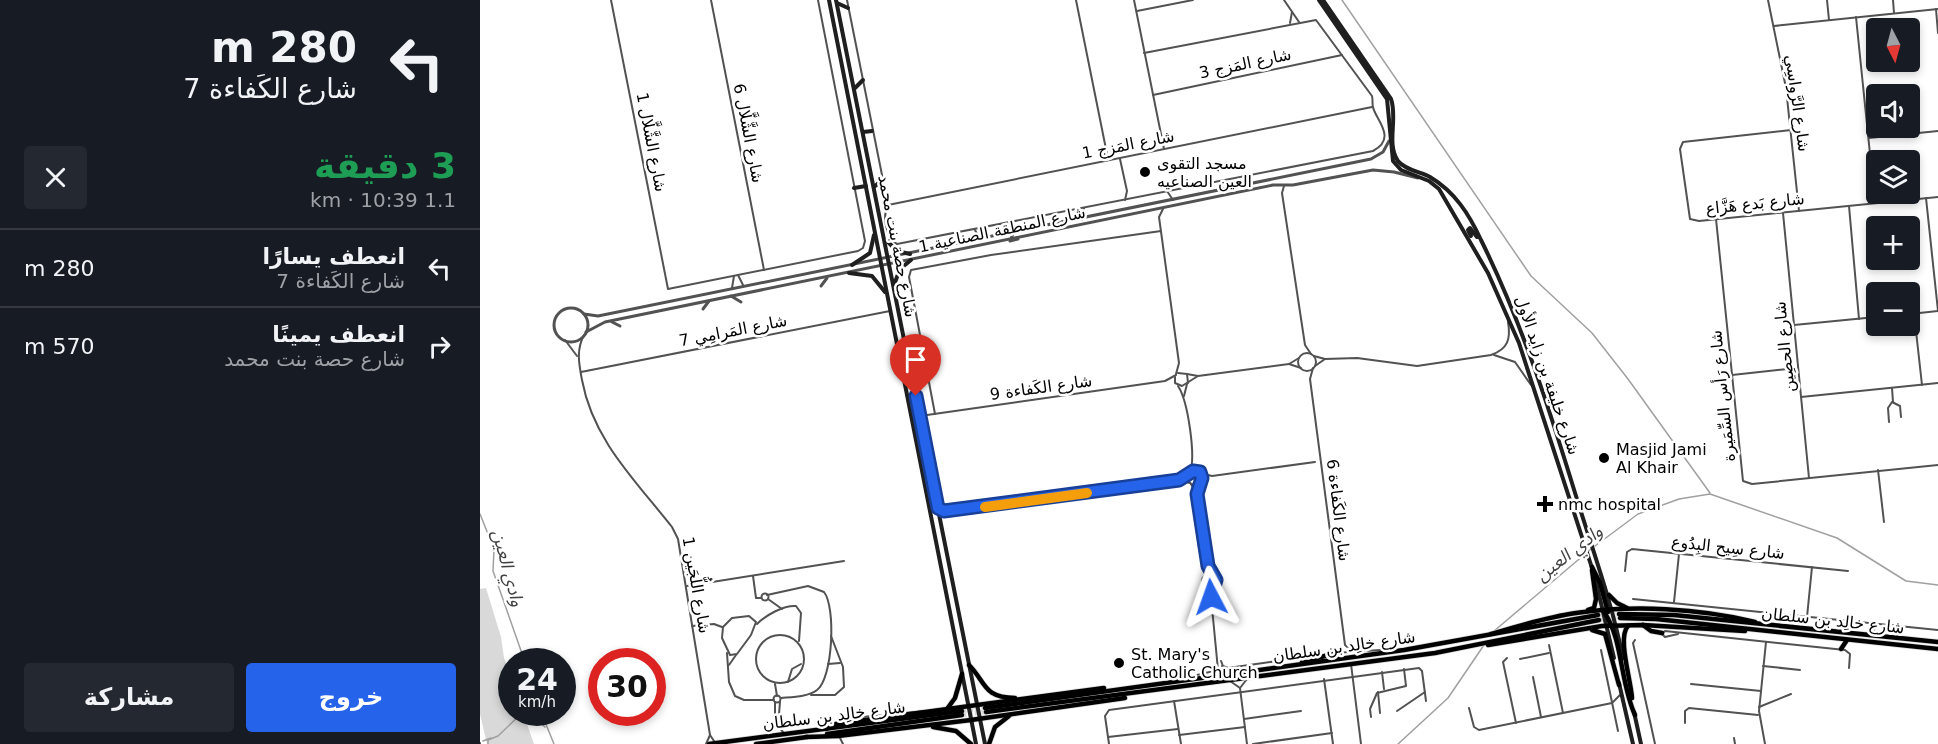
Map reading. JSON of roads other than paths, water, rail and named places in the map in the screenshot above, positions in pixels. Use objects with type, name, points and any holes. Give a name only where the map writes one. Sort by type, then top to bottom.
[{"type":"main road","name":"شارع حصة بنت محمد","points":[[829,0],[976,744]]},
{"type":"main road","name":"شارع خليفة بن زايد الأول","points":[[1321,0],[1385,95],[1390,111],[1390,156],[1397,166],[1425,179],[1444,196],[1482,260],[1508,316],[1535,390],[1592,568]]},
{"type":"main road","name":"شارع خليفة بن زايد الأول","points":[[1321,0],[1391,99],[1394,109],[1394,147],[1397,160],[1404,166],[1432,178],[1456,197],[1486,249],[1533,360],[1609,594],[1608,611],[1632,698],[1641,744]]},
{"type":"main road","points":[[836,1],[848,8]]},
{"type":"main road","name":"شارع حصة بنت محمد","points":[[836,1],[977,705],[987,744]]},
{"type":"main road","points":[[854,88],[862,80]]},
{"type":"main road","points":[[863,132],[872,131]]},
{"type":"main road","points":[[874,187],[882,180]]},
{"type":"main road","points":[[855,188],[866,186]]},
{"type":"main road","points":[[1482,260],[1468,231],[1470,228],[1486,249]]},
{"type":"main road","points":[[852,265],[870,253],[875,231]]},
{"type":"main road","points":[[885,238],[895,250],[910,254]]},
{"type":"main road","points":[[894,286],[900,269],[911,260]]},
{"type":"main road","points":[[849,273],[872,276],[880,283],[888,298]]},
{"type":"main road","points":[[1592,568],[1600,583],[1612,626],[1627,699],[1635,715]]},
{"type":"main road","points":[[1525,632],[1555,617],[1594,608],[1596,599],[1592,568]]},
{"type":"main road","points":[[1609,594],[1617,603],[1633,609]]},
{"type":"main road","points":[[1555,617],[1633,609],[1692,612],[1766,625]]},
{"type":"main road","name":"شارع خالِد بن سلطان","points":[[1938,642],[1664,614],[1620,616],[1938,649]]},
{"type":"main road","name":"شارع خالِد بن سلطان","points":[[1525,632],[1176,680],[985,710],[1230,681],[1464,648],[1525,632],[1599,617]]},
{"type":"main road","points":[[1629,625],[1622,637],[1632,698]]},
{"type":"main road","points":[[1553,633],[1629,625],[1758,631]]},
{"type":"main road","points":[[1643,625],[1651,631],[1662,633]]},
{"type":"main road","name":"شارع خليفة بن زايد الأول","points":[[1612,626],[1619,686],[1632,743]]},
{"type":"main road","points":[[1525,632],[1553,633],[1594,630],[1604,633],[1619,686]]},
{"type":"main road","points":[[1840,649],[1847,640]]},
{"type":"main road","points":[[1294,665],[1337,653]]},
{"type":"main road","points":[[969,665],[979,682],[990,692],[1005,698],[1026,699]]},
{"type":"main road","points":[[946,709],[956,698],[962,674]]},
{"type":"main road","points":[[826,729],[834,724],[848,722],[1137,686]]},
{"type":"main road","points":[[806,737],[838,736],[980,719],[1112,701],[1137,693]]},
{"type":"main road","name":"شارع خالِد بن سلطان","points":[[708,744],[962,713],[756,744]]},
{"type":"main road","points":[[987,744],[995,727],[1016,713]]},
{"type":"main road","points":[[894,729],[945,727],[961,734],[971,744]]},
{"type":"street","name":"شارع الشَّلَّال 1","points":[[611,0],[668,290],[734,276]]},
{"type":"street","name":"شارع الشَّلَّال 6","points":[[711,0],[764,270]]},
{"type":"street","points":[[730,290],[734,276],[858,251],[863,248],[865,241],[818,0]]},
{"type":"street","points":[[847,0],[888,205],[885,213],[889,237],[897,244],[1320,163],[1379,148],[1384,127],[1372,107],[1371,94],[1318,22],[1313,19],[1144,53]]},
{"type":"street","points":[[1076,0],[1108,160]]},
{"type":"street","points":[[1134,0],[1164,149]]},
{"type":"street","points":[[1136,12],[1193,0]]},
{"type":"street","points":[[1284,0],[1299,22]]},
{"type":"street","name":"شارع الرَّواسِي","points":[[1767,0],[1785,81],[1799,211]]},
{"type":"street","points":[[1827,0],[1829,20]]},
{"type":"street","points":[[1893,0],[1894,14]]},
{"type":"street","points":[[1773,26],[1937,9],[1938,33]]},
{"type":"street","points":[[1290,24],[1292,12]]},
{"type":"street","points":[[1856,17],[1866,110]]},
{"type":"street","name":"شارع المَزج 3","points":[[1153,94],[1342,55]]},
{"type":"street","name":"شارع المَزج 1","points":[[888,205],[1372,107]]},
{"type":"street","name":"شارع بَدع هَزَّاع","points":[[1791,130],[1688,140],[1682,144],[1689,217],[1696,221],[1866,204]]},
{"type":"street","points":[[1920,133],[1938,131]]},
{"type":"street","points":[[1869,138],[1870,150]]},
{"type":"street","name":"شارع المنطقة الصناعية 1","points":[[584,314],[598,316],[1316,171],[1374,158],[1383,152],[1389,141]]},
{"type":"street","points":[[1120,158],[1127,191],[1125,200]]},
{"type":"street","points":[[1320,163],[1325,169]]},
{"type":"street","points":[[1316,171],[1320,163]]},
{"type":"street","name":"شارع المنطقة الصناعية 1","points":[[585,333],[610,321],[1273,185],[1372,170],[1425,179]]},
{"type":"street","points":[[1273,185],[1282,193]]},
{"type":"street","points":[[1285,185],[1282,193],[1305,345],[1312,355]]},
{"type":"street","points":[[1238,187],[1238,193]]},
{"type":"street","points":[[1127,191],[1136,198]]},
{"type":"street","points":[[1167,193],[1173,200]]},
{"type":"street","points":[[1166,202],[1167,193]]},
{"type":"street","name":"شارع بَدع هَزَّاع","points":[[1920,199],[1938,197]]},
{"type":"street","points":[[1920,313],[1938,311],[1926,198]]},
{"type":"street","points":[[1849,206],[1859,319]]},
{"type":"street","points":[[1164,208],[1159,219],[1179,363],[1176,374],[1177,385],[1184,396]]},
{"type":"street","points":[[1084,210],[1090,218]]},
{"type":"street","points":[[1082,220],[1084,210]]},
{"type":"street","points":[[1150,211],[1159,219]]},
{"type":"street","name":"شارع الحصِين","points":[[1783,213],[1809,478]]},
{"type":"street","name":"شارع رَأس السِّمَيرة","points":[[1716,219],[1743,481],[1750,484],[1938,465]]},
{"type":"street","points":[[973,230],[980,240]]},
{"type":"street","points":[[970,242],[973,230]]},
{"type":"street","points":[[935,414],[909,277],[911,270],[991,255],[1161,231]]},
{"type":"street","points":[[1009,240],[1014,233]]},
{"type":"street","points":[[738,275],[746,287]]},
{"type":"street","points":[[821,286],[828,277]]},
{"type":"street","points":[[731,296],[741,302]]},
{"type":"street","points":[[704,309],[710,301]]},
{"type":"street","points":[[571,308],[584,314],[588,324],[585,333],[576,341],[565,340],[555,329],[558,315],[571,308]]},
{"type":"street","name":"شارع المَرامِي 7","points":[[580,372],[890,311]]},
{"type":"street","points":[[1491,355],[1501,351],[1508,342],[1508,316]]},
{"type":"street","points":[[1794,325],[1866,318]]},
{"type":"street","points":[[610,321],[620,326]]},
{"type":"street","name":"شارع اللُّجَين 1","points":[[585,333],[578,359],[592,417],[604,440],[676,535],[710,735]]},
{"type":"street","points":[[1916,336],[1922,385]]},
{"type":"street","name":"شارع اللُّجَين 1","points":[[565,340],[578,359]]},
{"type":"street","points":[[1300,357],[1305,345]]},
{"type":"street","points":[[1176,374],[1198,376],[1289,364],[1300,357],[1312,355],[1325,359],[1357,358],[1417,366],[1491,355],[1503,356],[1515,362],[1535,390]]},
{"type":"street","name":"شارع الكَفاءة 6","points":[[1312,355],[1314,367],[1310,379],[1345,645]]},
{"type":"street","name":"شارع الكَفاءة 6","points":[[1300,357],[1302,369],[1310,379]]},
{"type":"street","points":[[1289,364],[1302,369],[1314,367],[1325,359]]},
{"type":"street","points":[[1179,363],[1187,374],[1184,396],[1193,462],[1200,473],[1201,482],[1197,494]]},
{"type":"street","points":[[1731,375],[1797,368]]},
{"type":"street","name":"شارع الكَفاءة 9","points":[[920,416],[1165,381],[1176,374]]},
{"type":"street","points":[[1177,385],[1187,384],[1198,376]]},
{"type":"street","name":"شارع الكَفاءة 9","points":[[1165,381],[1177,385]]},
{"type":"street","points":[[1801,397],[1938,383]]},
{"type":"street","points":[[1889,422],[1888,407],[1893,402],[1892,388]]},
{"type":"street","points":[[1893,402],[1899,405],[1901,417]]},
{"type":"street","points":[[1193,462],[1189,473],[1197,494],[1208,566],[1214,576],[1211,597]]},
{"type":"street","points":[[938,508],[949,512],[1179,480],[1191,483],[1201,482],[1212,476],[1315,462]]},
{"type":"street","points":[[1878,470],[1884,522]]},
{"type":"street","points":[[1179,480],[1189,473],[1212,476]]},
{"type":"street","points":[[940,520],[949,512]]},
{"type":"street","name":"شارع سِيح البِدُوع","points":[[1625,571],[1627,552],[1630,550],[1848,571]]},
{"type":"street","points":[[1674,603],[1679,554]]},
{"type":"street","points":[[686,586],[844,561]]},
{"type":"street","points":[[1176,680],[1217,671],[1218,652],[1211,597],[1203,582],[1208,566]]},
{"type":"street","points":[[1807,617],[1812,567]]},
{"type":"street","points":[[1204,577],[1207,574],[1214,576]]},
{"type":"street","points":[[753,575],[756,598],[768,599],[782,610]]},
{"type":"street","points":[[761,598],[762,595],[808,586],[824,592],[830,604],[828,664],[820,687],[807,695]]},
{"type":"street","points":[[1206,587],[1214,586]]},
{"type":"street","points":[[773,613],[777,592]]},
{"type":"street","points":[[766,595],[768,599]]},
{"type":"street","points":[[1633,599],[1938,630]]},
{"type":"street","points":[[800,643],[792,636],[772,636],[759,649],[760,672],[765,679],[775,684],[788,682],[796,675],[801,664],[800,643],[798,630],[800,609],[792,606],[765,616],[732,618],[723,627],[722,638],[727,652],[729,682],[735,696],[744,700],[774,701],[807,695],[837,694],[844,687],[842,664],[830,633]]},
{"type":"street","points":[[751,616],[757,624]]},
{"type":"street","points":[[729,665],[765,616]]},
{"type":"street","points":[[692,626],[714,624],[723,627]]},
{"type":"street","points":[[1871,635],[1876,625]]},
{"type":"street","points":[[1876,625],[1880,636]]},
{"type":"street","points":[[792,636],[798,630]]},
{"type":"street","points":[[1662,633],[1840,649],[1850,653],[1849,668]]},
{"type":"street","points":[[1635,640],[1633,644],[1655,744]]},
{"type":"street","points":[[1765,744],[1759,707],[1766,642]]},
{"type":"street","points":[[1337,653],[1345,645],[1353,652]]},
{"type":"street","points":[[1549,645],[1563,713]]},
{"type":"street","points":[[829,648],[836,647]]},
{"type":"street","points":[[1218,652],[1223,666],[1228,668],[1337,653],[1404,650]]},
{"type":"street","points":[[1601,650],[1618,732]]},
{"type":"street","points":[[727,652],[736,655]]},
{"type":"street","points":[[1520,659],[1550,653]]},
{"type":"street","points":[[1507,658],[1503,662],[1516,723]]},
{"type":"street","points":[[1221,661],[1227,671],[1262,669]]},
{"type":"street","points":[[788,682],[792,669],[801,664]]},
{"type":"street","points":[[828,664],[842,664]]},
{"type":"street","points":[[1351,664],[1361,744]]},
{"type":"street","points":[[1763,666],[1800,670]]},
{"type":"street","points":[[1371,717],[1370,709],[1378,692],[1406,686],[1404,669]]},
{"type":"street","points":[[1108,744],[1105,716],[1109,710],[1240,690],[1352,675],[1420,669],[1426,701]]},
{"type":"street","points":[[1382,672],[1384,689]]},
{"type":"street","points":[[1533,677],[1541,717]]},
{"type":"street","points":[[1240,690],[1248,678]]},
{"type":"street","points":[[1324,679],[1333,744]]},
{"type":"street","points":[[1230,681],[1240,690],[1247,744]]},
{"type":"street","points":[[775,684],[780,700],[778,726],[785,734]]},
{"type":"street","points":[[1692,684],[1761,691]]},
{"type":"street","points":[[820,687],[825,696]]},
{"type":"street","points":[[1378,692],[1380,713]]},
{"type":"street","points":[[1397,711],[1425,692]]},
{"type":"street","points":[[1469,708],[1474,728],[1477,730],[1613,702],[1620,698],[1621,693]]},
{"type":"street","points":[[1759,707],[1791,694]]},
{"type":"street","points":[[768,736],[778,716],[774,701],[777,696]]},
{"type":"street","points":[[1174,700],[1180,744]]},
{"type":"street","points":[[1613,702],[1624,706]]},
{"type":"street","points":[[1684,723],[1685,712],[1689,708],[1759,715]]},
{"type":"street","points":[[1244,719],[1301,711]]},
{"type":"street","points":[[1179,735],[1245,727]]},
{"type":"street","points":[[1108,737],[1178,729]]},
{"type":"street","points":[[1253,744],[1332,733]]},
{"type":"street","points":[[710,735],[718,743]]},
{"type":"street","points":[[708,744],[710,735]]},
{"type":"street","points":[[838,736],[843,744]]},
{"type":"street","points":[[1734,738],[1735,744]]},
{"type":"waterway","points":[[1342,0],[1531,276],[1592,333],[1710,493]]},
{"type":"waterway","name":"وادي العين","points":[[1595,546],[1638,514],[1679,499],[1710,494],[1837,538],[1906,581],[1938,585]]},
{"type":"waterway","name":"وادي العين","points":[[480,514],[494,549],[493,571],[520,648]]},
{"type":"waterway","name":"وادي العين","points":[[1494,631],[1591,549]]},
{"type":"waterway","name":"وادي العين","points":[[1398,744],[1448,698],[1484,645]]},
{"type":"waterway","points":[[488,744],[488,740],[498,736],[508,726]]},
{"type":"waterway","name":"وادي العين","points":[[547,726],[554,744]]},
{"type":"waterway","points":[[483,741],[491,738]]},
{"type":"tunnel","points":[[1598,615],[1619,614]]},
{"type":"tunnel","points":[[1599,620],[1620,618]]},
{"type":"tunnel","points":[[962,711],[985,708]]},
{"type":"tunnel","points":[[962,715],[986,712]]},
{"type":"place","name":"مسجد التقوى العين الصناعيه","points":[[1145,172]]},
{"type":"place","name":"Masjid Jami Al Khair","points":[[1604,458]]},
{"type":"place","name":"nmc hospital","points":[[1545,504]]},
{"type":"place","name":"St. Mary's Catholic Church","points":[[1119,663]]}]
